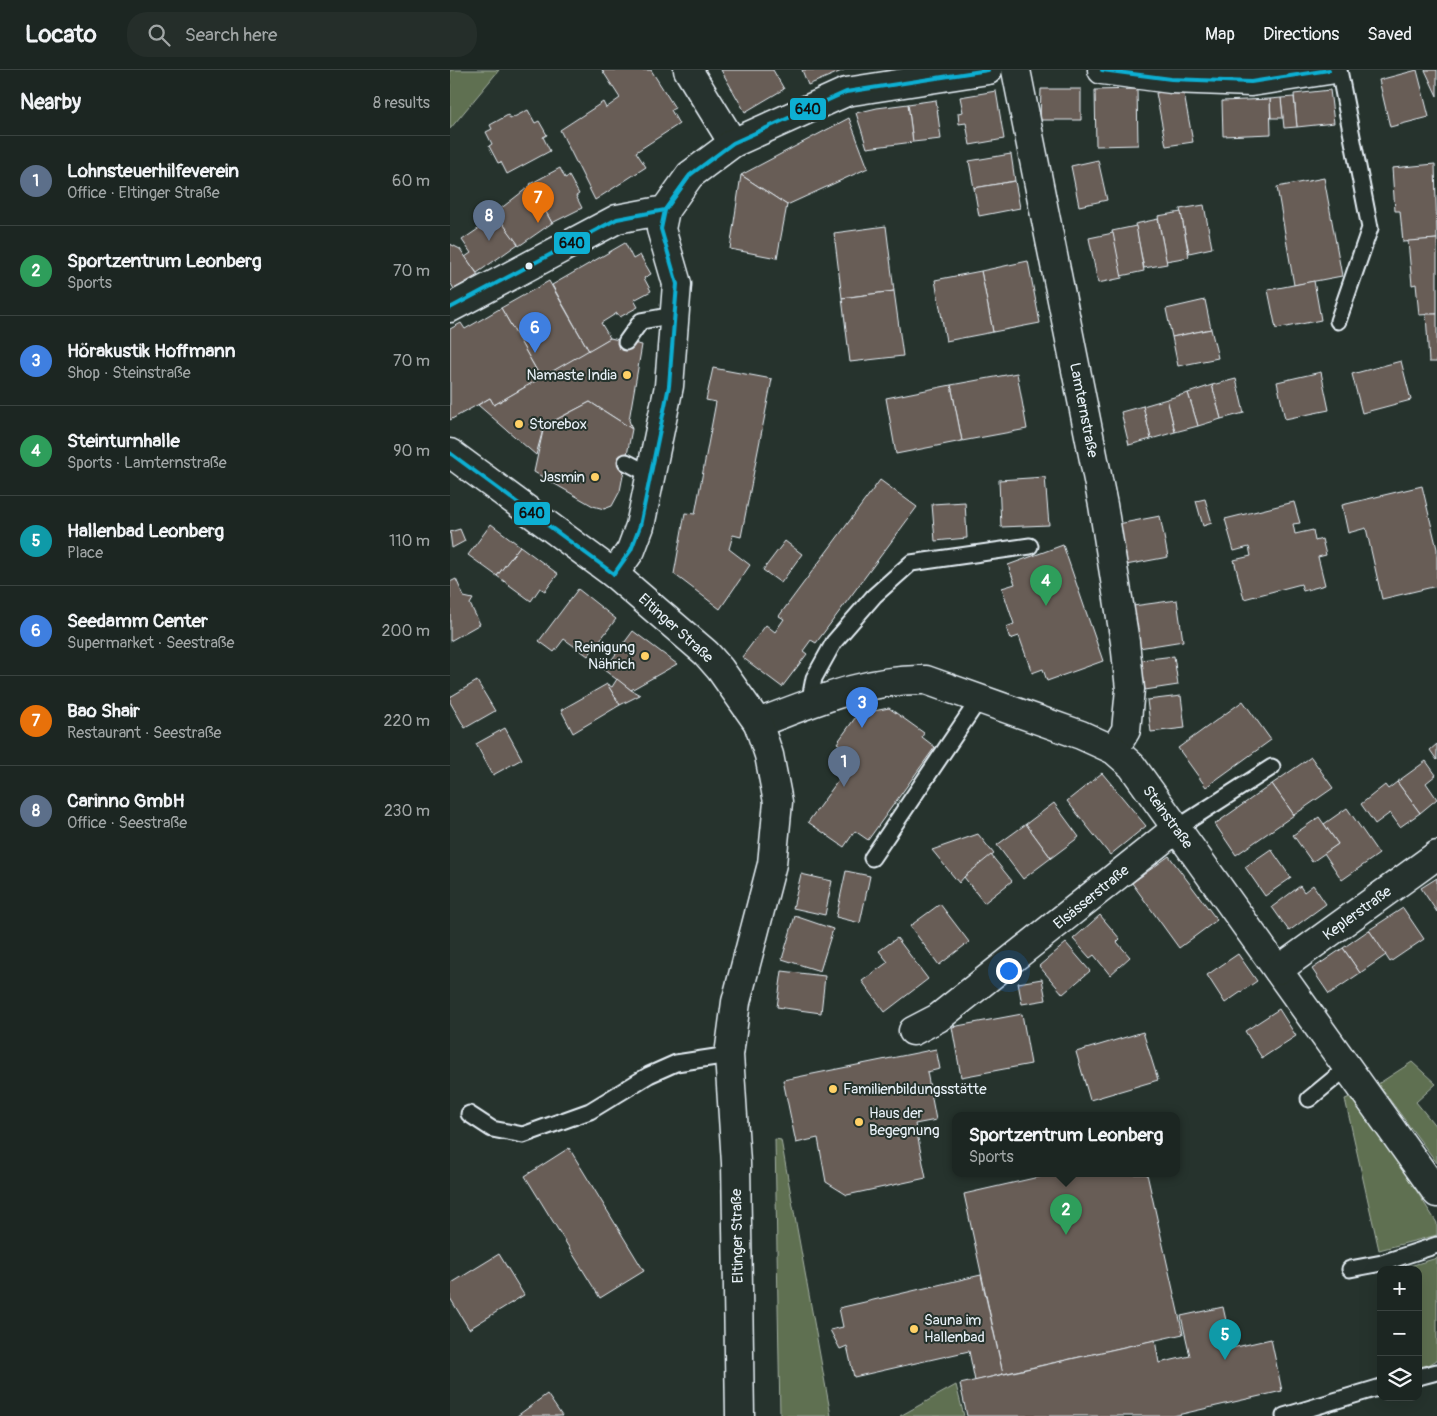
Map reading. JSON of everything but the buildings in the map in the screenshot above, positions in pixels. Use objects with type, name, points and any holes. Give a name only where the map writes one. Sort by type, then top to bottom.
[{"type":"street","points":[[688,70],[733,143]]},
{"type":"street","points":[[614,574],[631,550],[640,526],[669,386],[677,284],[661,230],[665,210],[690,176],[733,143],[846,92],[988,70]]},
{"type":"street","name":"Lamternstraße","points":[[1016,70],[1103,505],[1125,642],[1130,689],[1126,730],[1114,750]]},
{"type":"street","points":[[1102,70],[1171,79],[1251,82],[1329,70]]},
{"type":"street","points":[[450,308],[617,219],[665,210]]},
{"type":"street","name":"Eltinger Straße","points":[[450,453],[614,574],[706,653],[720,669],[758,723],[769,755],[778,802],[772,864],[736,1002],[729,1055],[736,1163],[740,1416]]},
{"type":"street","name":"Steinstraße","points":[[758,723],[845,691],[906,673],[1081,735],[1114,750],[1132,766],[1437,1193]]},
{"type":"street","name":"Elsässerstraße","points":[[913,1031],[946,1012],[1177,828]]},
{"type":"street","name":"Keplerstraße","points":[[1278,970],[1437,856]]},
{"type":"lane","points":[[1338,321],[1370,228],[1339,70]]},
{"type":"lane","points":[[626,342],[641,321],[674,315]]},
{"type":"lane","points":[[626,462],[651,475]]},
{"type":"lane","points":[[809,704],[814,678],[834,642],[874,596],[911,563],[1030,546]]},
{"type":"lane","points":[[872,858],[980,698]]},
{"type":"lane","name":"Elsässerstraße","points":[[1177,828],[1272,767]]},
{"type":"lane","points":[[469,1114],[492,1128],[523,1135],[590,1111],[649,1075],[676,1063],[729,1055]]},
{"type":"lane","points":[[1309,1099],[1348,1067]]},
{"type":"lane","points":[[1350,1269],[1382,1263],[1437,1245]]},
{"type":"lane","points":[[1422,1376],[1437,1372]]},
{"type":"lane","points":[[1284,1416],[1377,1388]]},
{"type":"green space","points":[[450,70],[499,70],[450,129]]},
{"type":"green space","points":[[1412,1062],[1436,1084],[1416,1102],[1437,1128],[1437,1163],[1378,1084]]},
{"type":"green space","points":[[1355,1095],[1437,1223],[1437,1235],[1379,1250],[1345,1099]]},
{"type":"green space","points":[[775,1139],[781,1140],[831,1416],[780,1416]]},
{"type":"green space","points":[[1437,1258],[1437,1360],[1422,1369],[1422,1266],[1410,1266]]},
{"type":"green space","points":[[956,1385],[964,1416],[900,1416]]},
{"type":"transit line","name":"640","points":[[614,574],[631,550],[640,526],[669,386],[677,284],[661,229],[665,210],[690,175],[733,143],[846,92],[988,70]]},
{"type":"transit line","name":"640","points":[[1102,70],[1171,79],[1251,82],[1329,70]]},
{"type":"transit line","name":"640","points":[[450,308],[617,219],[665,210],[688,178]]},
{"type":"transit line","name":"640","points":[[450,453],[614,574]]},
{"type":"place","name":"Bao Shair","points":[[538,223]]},
{"type":"place","name":"Carinno GmbH","points":[[489,241]]},
{"type":"place","name":"Seedamm Center","points":[[535,353]]},
{"type":"place","name":"Namaste India","points":[[627,375]]},
{"type":"place","name":"Storebox","points":[[519,424]]},
{"type":"place","name":"Jasmin","points":[[595,477]]},
{"type":"place","name":"Steinturnhalle","points":[[1046,606]]},
{"type":"place","name":"Reinigung Nährich","points":[[645,656]]},
{"type":"place","name":"Hörakustik Hoffmann","points":[[862,728]]},
{"type":"place","name":"Lohnsteuerhilfeverein","points":[[844,787]]},
{"type":"place","name":"Familienbildungsstätte","points":[[833,1089]]},
{"type":"place","name":"Haus der Begegnung","points":[[859,1122]]},
{"type":"place","name":"Sportzentrum Leonberg","points":[[1066,1235]]},
{"type":"place","name":"Sauna im Hallenbad","points":[[914,1329]]},
{"type":"place","name":"Hallenbad Leonberg","points":[[1225,1360]]}]
